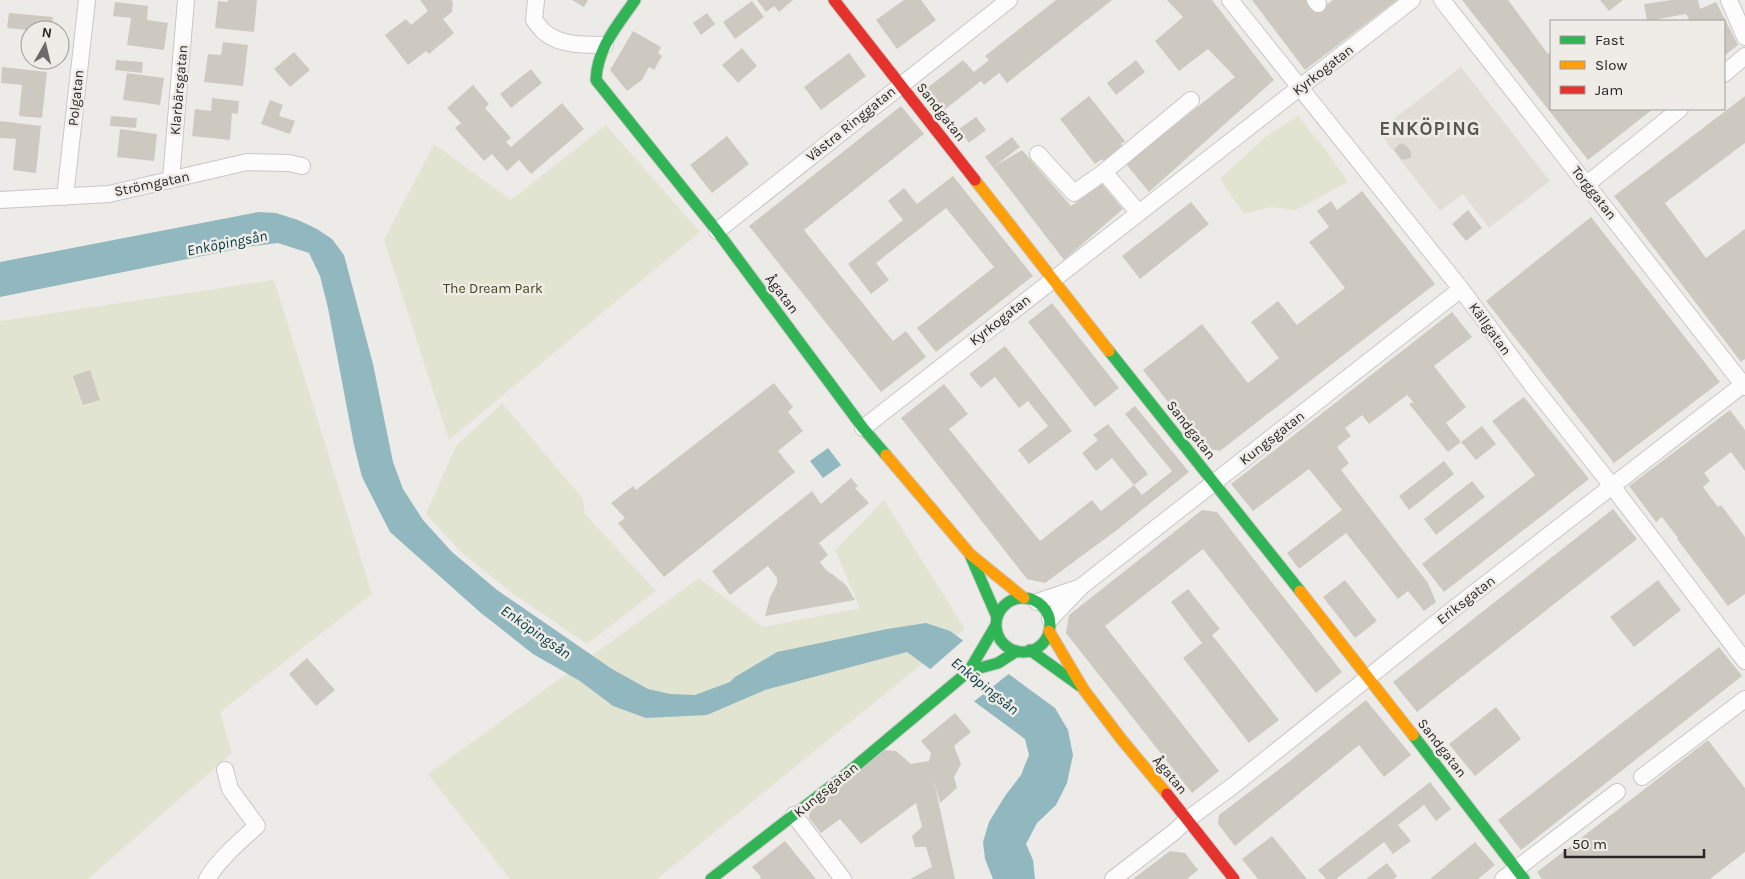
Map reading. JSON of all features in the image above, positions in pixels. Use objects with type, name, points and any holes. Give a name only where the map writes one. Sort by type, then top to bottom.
[{"type":"street","name":"Polgatan","points":[[65,197],[87,0]]},
{"type":"street","name":"Klarbärsgatan","points":[[171,180],[186,0]]},
{"type":"street","points":[[536,0],[534,20],[545,32],[562,42],[582,46],[605,45]]},
{"type":"street","name":"Ågatan","points":[[635,0],[598,57],[595,69],[596,80],[716,231],[863,428],[970,554],[1046,610],[1049,625],[1084,690],[1234,879]]},
{"type":"street","name":"Sandgatan","points":[[834,0],[1052,280],[1368,678],[1514,876]]},
{"type":"street","name":"Västra Ringgatan","points":[[716,231],[1009,0]]},
{"type":"street","name":"Källgatan","points":[[1230,0],[1461,289],[1532,386],[1612,486],[1745,661]]},
{"type":"street","name":"Kyrkogatan","points":[[863,428],[1412,0]]},
{"type":"street","name":"Torggatan","points":[[1442,0],[1744,385]]},
{"type":"street","points":[[1729,0],[1745,37]]},
{"type":"street","points":[[1725,73],[1745,56]]},
{"type":"street","points":[[1038,154],[1074,193],[1104,172],[1191,100]]},
{"type":"street","points":[[1587,184],[1679,110]]},
{"type":"street","name":"Strömgatan","points":[[0,200],[109,194],[247,162],[289,163],[302,166]]},
{"type":"street","points":[[1104,172],[1138,213]]},
{"type":"street","name":"Kungsgatan","points":[[1049,625],[1082,586],[1461,289]]},
{"type":"street","name":"Eriksgatan","points":[[1113,879],[1188,819],[1234,786],[1612,486],[1744,385]]},
{"type":"street","name":"Ågatan","points":[[970,554],[997,621],[998,634],[1002,642],[1009,648],[1018,651]]},
{"type":"street","name":"Kungsgatan","points":[[1031,600],[1082,586]]},
{"type":"street","points":[[969,671],[997,621],[1001,609],[1008,602],[1016,599],[1031,600]]},
{"type":"street","points":[[969,671],[998,663],[1018,651],[1030,650],[1042,644],[1048,636],[1049,625]]},
{"type":"street","name":"Ågatan","points":[[1030,650],[1084,690]]},
{"type":"street","name":"Kungsgatan","points":[[711,879],[794,815],[969,671]]},
{"type":"street","points":[[1642,777],[1745,699]]},
{"type":"street","points":[[207,879],[212,870],[230,850],[257,826],[230,789],[225,770]]},
{"type":"street","points":[[1514,876],[1618,792]]},
{"type":"street","points":[[794,815],[843,879]]},
{"type":"shaded area","points":[[1461,67],[1550,181],[1489,228],[1463,194],[1440,211],[1378,131]]},
{"type":"green space","points":[[1298,116],[1328,153],[1348,182],[1296,210],[1270,207],[1244,214],[1220,179],[1264,138]]},
{"type":"green space","name":"The Dream Park","points":[[606,125],[700,232],[449,440],[384,240],[434,144],[511,200]]},
{"type":"green space","points":[[274,280],[372,594],[220,712],[232,753],[88,879],[0,879],[0,321]]},
{"type":"green space","points":[[502,403],[583,499],[585,514],[656,591],[587,644],[512,593],[461,552],[426,514],[456,446]]},
{"type":"green space","points":[[884,500],[965,629],[657,879],[510,879],[428,774],[699,578],[763,627],[860,608],[835,550]]},
{"type":"water","name":"Enköpingsån","points":[[258,212],[276,213],[317,229],[332,239],[344,255],[373,364],[393,462],[403,489],[423,520],[452,552],[497,590],[612,669],[648,689],[670,694],[695,695],[730,682],[735,677],[777,652],[887,629],[926,623],[950,631],[1055,708],[1068,730],[1073,755],[1067,783],[1056,805],[1037,823],[1026,844],[1033,860],[1035,879],[993,879],[985,859],[983,842],[989,822],[1021,775],[1029,755],[1025,739],[907,652],[765,690],[707,715],[646,718],[613,706],[580,681],[533,654],[481,613],[390,532],[362,477],[354,445],[328,308],[320,276],[309,253],[278,243],[247,247],[0,297],[0,262]]},
{"type":"water","points":[[828,448],[841,465],[823,478],[810,461]]},
{"type":"pier","points":[[966,638],[1010,673],[972,703],[928,671]]},
{"type":"building","points":[[228,0],[257,0],[254,32],[215,28],[218,1],[228,2]]},
{"type":"building","points":[[420,0],[451,0],[453,2],[452,12],[443,19],[454,33],[429,54],[426,51],[408,65],[385,35],[406,19],[411,25],[428,11]]},
{"type":"building","points":[[572,0],[588,0],[584,7]]},
{"type":"building","points":[[757,0],[793,0],[779,12],[774,6],[766,12]]},
{"type":"building","points":[[904,0],[921,0],[936,20],[897,49],[876,20]]},
{"type":"building","points":[[1056,0],[1112,0],[1007,83],[999,73],[984,85],[981,81],[943,111],[926,89],[963,60],[974,72],[989,60],[985,56]]},
{"type":"building","points":[[1167,0],[1212,0],[1274,80],[1149,192],[1126,164],[1235,77],[1208,49],[1179,71],[1155,41],[1183,17]]},
{"type":"building","points":[[1252,0],[1306,0],[1315,13],[1333,0],[1397,0],[1305,70]]},
{"type":"building","points":[[1462,0],[1508,0],[1548,54],[1550,52],[1550,110],[1652,110],[1588,160]]},
{"type":"building","points":[[1600,0],[1623,0],[1609,11]]},
{"type":"building","points":[[1672,0],[1698,0],[1700,9],[1716,2],[1738,45],[1725,55],[1725,20],[1689,20],[1686,14],[1647,20],[1644,4]]},
{"type":"building","points":[[752,1],[764,17],[735,39],[723,22]]},
{"type":"building","points":[[115,2],[148,6],[147,20],[168,23],[164,50],[127,45],[131,18],[113,16]]},
{"type":"building","points":[[9,13],[53,17],[53,20],[20,20],[20,29],[7,28]]},
{"type":"building","points":[[707,13],[715,24],[701,35],[693,23]]},
{"type":"building","points":[[633,31],[661,47],[658,53],[662,56],[654,70],[649,67],[642,80],[627,91],[610,70]]},
{"type":"building","points":[[223,42],[248,45],[243,86],[204,82],[208,54],[221,55]]},
{"type":"building","points":[[742,48],[757,66],[738,83],[722,65]]},
{"type":"building","points":[[294,52],[310,70],[290,87],[274,69]]},
{"type":"building","points":[[849,53],[866,76],[821,110],[804,87]]},
{"type":"building","points":[[116,60],[143,62],[142,73],[115,70]]},
{"type":"building","points":[[1136,60],[1145,72],[1116,95],[1107,83]]},
{"type":"building","points":[[2,67],[47,72],[42,118],[19,116],[22,85],[1,83]]},
{"type":"building","points":[[531,69],[542,83],[511,108],[500,94]]},
{"type":"building","points":[[127,73],[164,78],[160,105],[123,100]]},
{"type":"building","points":[[473,85],[489,104],[485,108],[511,138],[506,142],[511,147],[562,103],[584,129],[531,174],[519,160],[507,171],[492,154],[484,161],[455,128],[461,123],[447,108]]},
{"type":"building","points":[[1089,96],[1125,141],[1121,144],[1124,150],[1107,164],[1102,159],[1095,164],[1060,119]]},
{"type":"building","points":[[1745,96],[1745,143],[1665,203],[1706,258],[1745,229],[1745,359],[1741,362],[1614,196]]},
{"type":"building","points":[[212,98],[239,101],[238,114],[232,113],[230,140],[192,136],[195,109],[211,111]]},
{"type":"building","points":[[270,100],[283,105],[279,116],[295,121],[290,134],[261,124]]},
{"type":"building","points":[[901,106],[924,134],[804,230],[893,341],[906,331],[926,357],[881,392],[749,226]]},
{"type":"building","points":[[111,116],[137,118],[136,128],[110,126]]},
{"type":"building","points":[[976,117],[986,130],[969,143],[959,129]]},
{"type":"building","points":[[0,121],[41,126],[36,173],[13,170],[16,139],[0,138]]},
{"type":"building","points":[[120,129],[157,134],[154,161],[117,157]]},
{"type":"building","points":[[727,136],[749,164],[712,193],[690,165]]},
{"type":"building","points":[[1012,137],[1020,147],[995,166],[1022,150],[1071,206],[1102,184],[1123,209],[1064,260],[985,157]]},
{"type":"building","points":[[1400,143],[1406,145],[1411,152],[1411,158],[1402,160],[1394,150]]},
{"type":"building","points":[[953,176],[1033,276],[936,352],[917,328],[994,267],[946,208],[876,263],[889,280],[871,294],[848,264],[903,220],[888,201],[904,188],[917,204]]},
{"type":"building","points":[[1362,191],[1435,284],[1220,451],[1204,448],[1143,370],[1202,324],[1248,383],[1279,358],[1251,322],[1278,301],[1297,325],[1345,288],[1309,242],[1329,227],[1317,211],[1331,201],[1337,210]]},
{"type":"building","points":[[1191,202],[1209,224],[1140,279],[1122,256]]},
{"type":"building","points":[[1468,210],[1482,228],[1466,241],[1452,224]]},
{"type":"building","points":[[1591,217],[1720,382],[1614,463],[1486,301]]},
{"type":"building","points":[[1052,303],[1119,388],[1095,407],[1028,322]]},
{"type":"building","points":[[1452,312],[1472,337],[1434,366],[1466,407],[1446,423],[1461,442],[1448,452],[1409,404],[1413,402],[1407,395],[1369,424],[1362,415],[1345,428],[1351,436],[1337,447],[1349,463],[1341,470],[1428,583],[1436,602],[1424,611],[1408,591],[1398,599],[1346,533],[1299,569],[1287,553],[1342,510],[1309,469],[1253,511],[1231,484]]},
{"type":"building","points":[[1005,346],[1072,431],[1029,464],[1018,450],[1048,426],[1028,401],[1019,408],[995,377],[981,388],[969,374]]},
{"type":"building","points":[[90,370],[100,400],[83,405],[73,376]]},
{"type":"building","points":[[774,383],[793,407],[788,412],[803,431],[778,451],[795,472],[664,577],[618,523],[625,518],[611,503],[633,486],[636,490]]},
{"type":"building","points":[[944,384],[968,414],[949,429],[1040,541],[1092,500],[1101,511],[1134,485],[1142,495],[1172,471],[1125,414],[1135,406],[1189,472],[1117,530],[1045,583],[1027,579],[901,418]]},
{"type":"building","points":[[1524,397],[1589,479],[1444,592],[1422,564],[1535,475],[1492,421]]},
{"type":"building","points":[[1730,410],[1745,430],[1745,471],[1731,452],[1704,473],[1710,481],[1703,487],[1718,507],[1721,505],[1745,537],[1745,594],[1728,606],[1662,517],[1656,522],[1629,486]]},
{"type":"building","points":[[1108,424],[1148,474],[1134,485],[1112,458],[1096,471],[1082,453],[1098,440],[1093,435]]},
{"type":"building","points":[[1482,426],[1496,444],[1476,460],[1461,442]]},
{"type":"building","points":[[1444,461],[1454,474],[1409,510],[1399,496]]},
{"type":"building","points":[[851,478],[858,486],[855,488],[869,503],[819,543],[828,555],[820,562],[827,571],[846,585],[855,600],[765,616],[770,597],[777,584],[777,578],[768,566],[730,595],[712,571],[812,491],[821,504]]},
{"type":"building","points":[[1472,481],[1485,497],[1436,535],[1424,519]]},
{"type":"building","points":[[1613,509],[1637,539],[1417,712],[1393,682]]},
{"type":"building","points":[[1202,510],[1217,512],[1342,672],[1316,693],[1203,549],[1105,626],[1219,771],[1192,793],[1066,633],[1069,615]]},
{"type":"building","points":[[1345,580],[1377,621],[1355,638],[1323,597]]},
{"type":"building","points":[[1658,580],[1681,610],[1634,647],[1610,617]]},
{"type":"building","points":[[1188,589],[1220,629],[1212,635],[1279,720],[1249,743],[1183,658],[1202,643],[1171,602]]},
{"type":"building","points":[[1719,647],[1742,676],[1521,850],[1498,820]]},
{"type":"building","points":[[307,658],[335,690],[316,706],[289,674]]},
{"type":"building","points":[[1366,700],[1411,755],[1384,777],[1359,745],[1235,846],[1218,824],[1219,815]]},
{"type":"building","points":[[1496,707],[1521,739],[1475,776],[1449,744]]},
{"type":"building","points":[[955,713],[971,732],[954,746],[961,764],[954,777],[957,788],[940,803],[934,781],[955,879],[910,879],[932,867],[926,847],[915,847],[912,836],[922,827],[916,803],[861,844],[840,819],[821,833],[809,818],[810,810],[884,750],[896,751],[911,764],[929,761],[931,753],[921,741]]},
{"type":"building","points":[[1708,740],[1745,788],[1745,852],[1710,879],[1542,879],[1537,872]]},
{"type":"building","points":[[1430,782],[1451,809],[1436,821],[1424,805],[1398,825],[1411,841],[1393,854],[1384,842],[1336,879],[1326,879],[1318,870]]},
{"type":"building","points":[[1272,836],[1307,879],[1258,879],[1242,859]]},
{"type":"building","points":[[785,841],[816,879],[759,879],[761,877],[752,867]]},
{"type":"building","points":[[1475,842],[1495,865],[1478,879],[1430,879]]},
{"type":"building","points":[[1170,851],[1185,853],[1198,870],[1187,879],[1133,879]]},
{"type":"building","points":[[1387,863],[1397,876],[1394,879],[1366,879]]},
{"type":"traffic: fast","points":[[635,0],[604,47],[597,68],[596,80],[717,231],[863,428],[886,455]]},
{"type":"traffic: fast","points":[[1109,351],[1300,591]]},
{"type":"traffic: fast","points":[[971,557],[997,617]]},
{"type":"traffic: fast","points":[[1023,598],[1033,600],[1042,606],[1048,615],[1050,625],[1048,635],[1042,644],[1033,650],[1023,652],[1013,650],[1004,644],[998,635],[996,625],[998,615],[1004,606],[1013,600],[1023,598]]},
{"type":"traffic: fast","points":[[711,879],[839,780],[969,671],[996,625]]},
{"type":"traffic: fast","points":[[1030,650],[1080,686]]},
{"type":"traffic: fast","points":[[969,671],[998,663],[1017,651]]},
{"type":"traffic: fast","points":[[1413,735],[1524,879]]},
{"type":"traffic: slow","points":[[975,180],[1109,351]]},
{"type":"traffic: slow","points":[[886,455],[970,554],[1024,598]]},
{"type":"traffic: slow","points":[[1300,591],[1413,735]]},
{"type":"traffic: slow","points":[[1049,631],[1084,690],[1167,794]]},
{"type":"traffic: jam","points":[[834,0],[975,180]]},
{"type":"traffic: jam","points":[[1167,794],[1234,879]]},
{"type":"district","name":"ENKÖPING","points":[[1430,129]]}]
